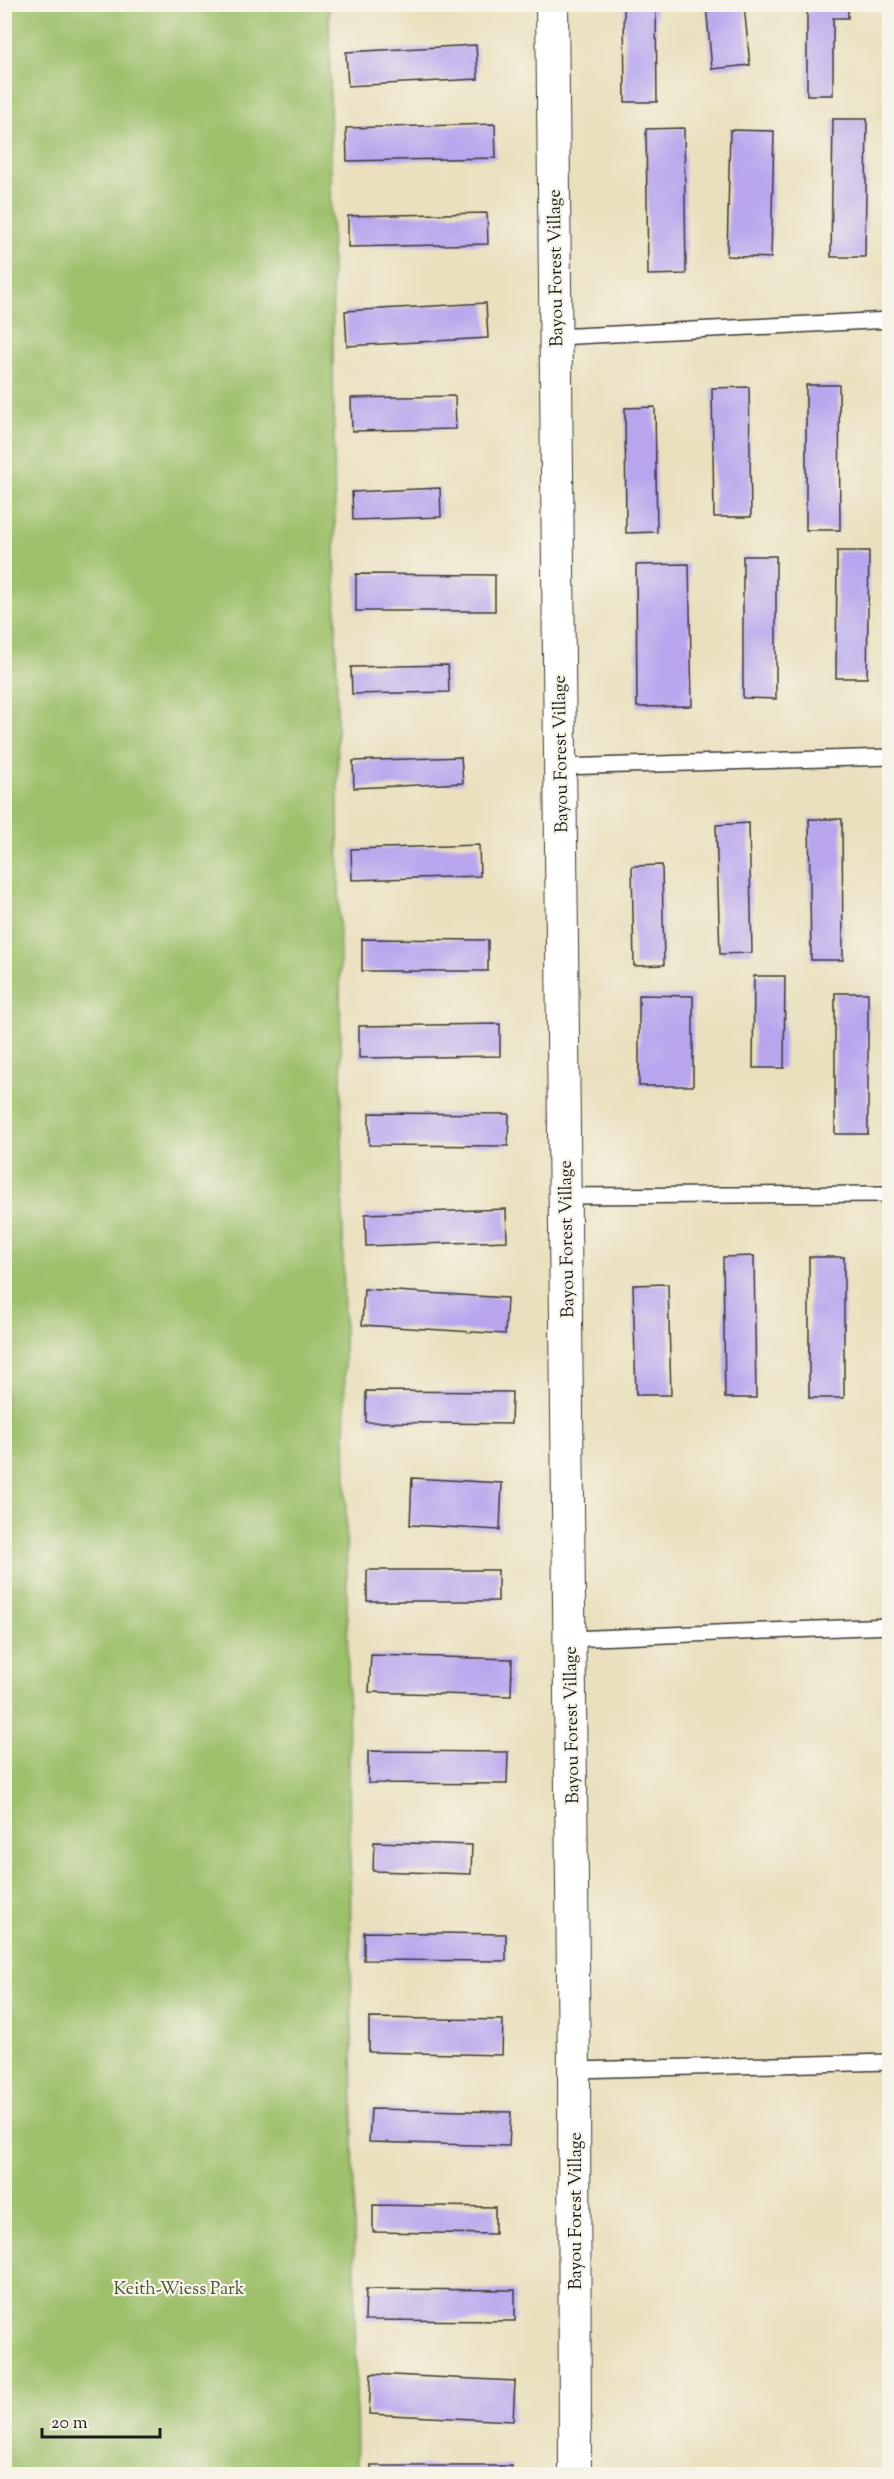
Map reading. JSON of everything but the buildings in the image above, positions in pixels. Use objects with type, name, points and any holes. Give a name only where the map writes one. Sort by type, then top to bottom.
[{"type":"street","name":"Bayou Forest Village","points":[[552,4],[570,1639],[575,2475]]},
{"type":"lane","points":[[556,337],[890,320]]},
{"type":"lane","points":[[561,767],[890,757]]},
{"type":"lane","points":[[565,1196],[890,1194]]},
{"type":"lane","points":[[570,1639],[890,1626]]},
{"type":"lane","points":[[574,2070],[890,2062]]},
{"type":"green space","name":"Keith-Wiess Park","points":[[5,4],[329,5],[357,2474],[5,2474]]}]
